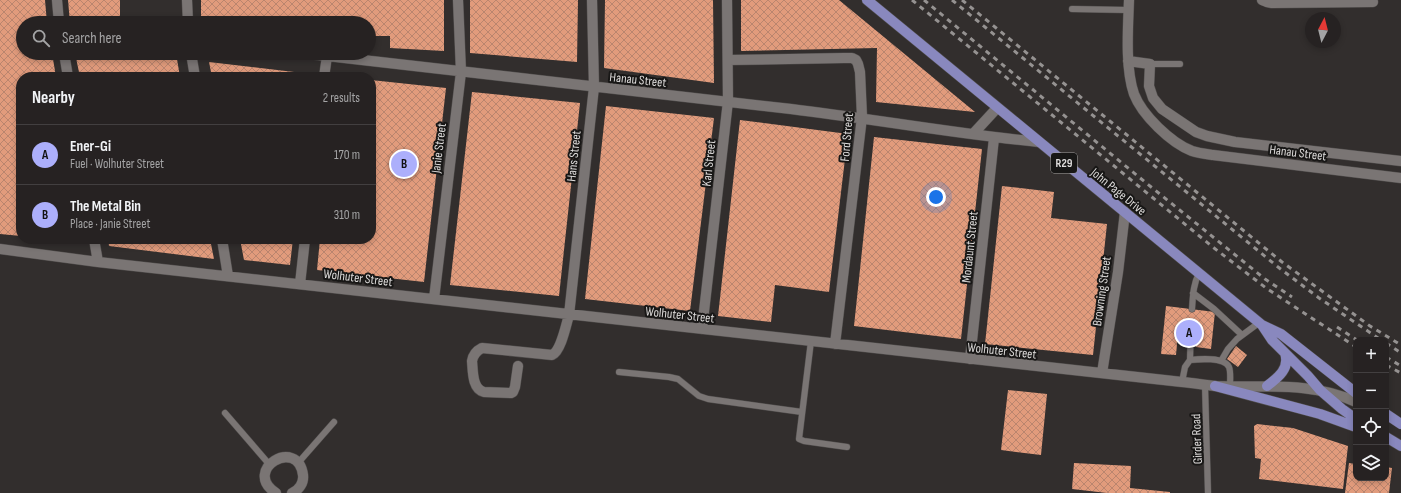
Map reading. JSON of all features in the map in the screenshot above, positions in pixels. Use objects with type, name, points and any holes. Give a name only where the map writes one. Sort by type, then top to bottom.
[{"type":"main road","name":"John Page Drive","points":[[867,0],[1261,324],[1281,334],[1353,390]]},
{"type":"main road","name":"John Page Drive","points":[[1261,324],[1272,340],[1320,390]]},
{"type":"main road","points":[[1267,386],[1276,380],[1285,370],[1287,358],[1285,352]]},
{"type":"main road","points":[[1210,385],[1320,414],[1353,426]]},
{"type":"main road","name":"R29","points":[[1320,390],[1337,406],[1353,417]]},
{"type":"main road","points":[[1389,417],[1399,423]]},
{"type":"main road","points":[[1389,440],[1401,446]]},
{"type":"street","points":[[57,0],[58,16]]},
{"type":"street","points":[[187,0],[188,16]]},
{"type":"street","name":"Janie Street","points":[[434,299],[461,72],[458,0]]},
{"type":"street","name":"Hans Street","points":[[518,366],[515,387],[511,393],[484,392],[478,390],[476,387],[472,357],[476,352],[482,348],[552,355],[557,352],[569,315],[594,87],[592,0]]},
{"type":"street","name":"Karl Street","points":[[702,329],[728,101],[727,0]]},
{"type":"street","points":[[1262,0],[1272,3],[1373,2]]},
{"type":"street","points":[[1129,5],[1128,61],[1150,64],[1149,86],[1153,98],[1162,109],[1196,132],[1235,142],[1401,161]]},
{"type":"street","name":"Ford Street","points":[[728,60],[852,58],[856,60],[860,72],[862,117],[836,344]]},
{"type":"street","points":[[65,60],[67,72]]},
{"type":"street","points":[[192,60],[194,72]]},
{"type":"street","points":[[325,72],[326,60]]},
{"type":"street","name":"Hanau Street","points":[[360,60],[862,117],[994,138],[1039,142]]},
{"type":"street","name":"Hanau Street","points":[[1128,61],[1134,93],[1143,110],[1159,129],[1192,151],[1213,155],[1401,178]]},
{"type":"street","points":[[973,134],[997,108]]},
{"type":"street","name":"Mordaunt Street","points":[[970,360],[994,138]]},
{"type":"street","name":"Browning Street","points":[[1102,373],[1118,272],[1125,212]]},
{"type":"street","points":[[95,244],[98,262]]},
{"type":"street","points":[[223,244],[228,276]]},
{"type":"street","points":[[300,284],[304,244]]},
{"type":"street","name":"Wolhuter Street","points":[[0,249],[98,262],[970,360],[1210,385],[1267,386],[1320,390],[1353,401]]},
{"type":"street","points":[[276,493],[270,489],[266,482],[265,472],[269,464],[275,459],[283,457],[298,463],[302,470],[303,478],[300,486],[292,493]]},
{"type":"lane","points":[[1072,9],[1129,5]]},
{"type":"lane","points":[[1150,64],[1180,64]]},
{"type":"lane","points":[[1192,309],[1195,281],[1199,273]]},
{"type":"lane","points":[[1193,293],[1214,309],[1242,335]]},
{"type":"lane","points":[[1221,361],[1228,349],[1237,339],[1261,324]]},
{"type":"lane","points":[[1182,382],[1185,367],[1190,360],[1191,325]]},
{"type":"lane","points":[[811,341],[799,439],[846,447]]},
{"type":"lane","points":[[1190,360],[1206,359],[1221,361],[1227,364],[1230,369],[1230,386]]},
{"type":"lane","points":[[619,372],[678,379],[699,396],[708,399],[802,412]]},
{"type":"lane","name":"Girder Road","points":[[1208,493],[1210,385]]},
{"type":"lane","points":[[225,413],[269,464]]},
{"type":"lane","points":[[298,463],[334,422]]},
{"type":"building","points":[[0,0],[45,0],[46,16],[16,16],[16,60],[53,60],[55,72],[16,72],[16,236],[0,234]]},
{"type":"building","points":[[68,0],[120,0],[120,16],[69,16]]},
{"type":"building","points":[[201,0],[444,0],[444,51],[390,48],[390,36],[376,36],[376,16],[201,16]]},
{"type":"building","points":[[470,0],[578,0],[577,62],[470,53]]},
{"type":"building","points":[[605,0],[713,0],[714,83],[604,68]]},
{"type":"building","points":[[741,0],[839,0],[975,112],[876,102],[877,48],[741,51]]},
{"type":"building","points":[[76,60],[177,60],[179,72],[79,72]]},
{"type":"building","points":[[209,62],[294,72],[211,72]]},
{"type":"building","points":[[376,81],[446,88],[424,282],[317,270],[320,244],[376,244]]},
{"type":"building","points":[[472,92],[580,103],[559,296],[450,285]]},
{"type":"building","points":[[606,106],[714,118],[690,311],[585,299]]},
{"type":"building","points":[[740,120],[848,134],[829,292],[775,285],[771,322],[718,316]]},
{"type":"building","points":[[874,137],[982,149],[961,339],[854,326]]},
{"type":"building","points":[[1002,186],[1054,192],[1051,218],[1107,224],[1093,355],[985,344]]},
{"type":"building","points":[[109,244],[211,244],[214,259],[109,246]]},
{"type":"building","points":[[241,244],[292,244],[290,265],[244,260]]},
{"type":"building","points":[[1166,306],[1215,312],[1211,349],[1196,347],[1198,326],[1179,323],[1176,355],[1161,354]]},
{"type":"building","points":[[1236,346],[1247,355],[1238,367],[1227,359]]},
{"type":"building","points":[[1008,390],[1047,394],[1041,455],[1001,450]]},
{"type":"building","points":[[1257,424],[1293,428],[1348,446],[1343,489],[1259,479],[1261,459],[1255,458],[1254,426]]},
{"type":"building","points":[[1074,463],[1131,466],[1130,488],[1170,493],[1107,493],[1072,489]]},
{"type":"building","points":[[1349,463],[1353,464],[1353,481],[1389,481],[1389,468],[1392,468],[1389,493],[1345,493]]},
{"type":"railway","points":[[912,0],[1214,248],[1266,288],[1353,345]]},
{"type":"railway","points":[[924,0],[1265,279],[1292,297]]},
{"type":"railway","points":[[952,0],[1278,267],[1319,298],[1377,337]]},
{"type":"railway","points":[[962,0],[1282,262],[1370,326],[1401,345]]},
{"type":"railway","points":[[1337,327],[1353,337]]},
{"type":"railway","points":[[1389,345],[1401,353]]},
{"type":"railway","points":[[1389,359],[1401,366]]},
{"type":"railway","points":[[1389,367],[1401,373]]},
{"type":"place","name":"The Metal Bin","points":[[404,164]]},
{"type":"place","name":"Ener-Gi","points":[[1189,333]]}]
